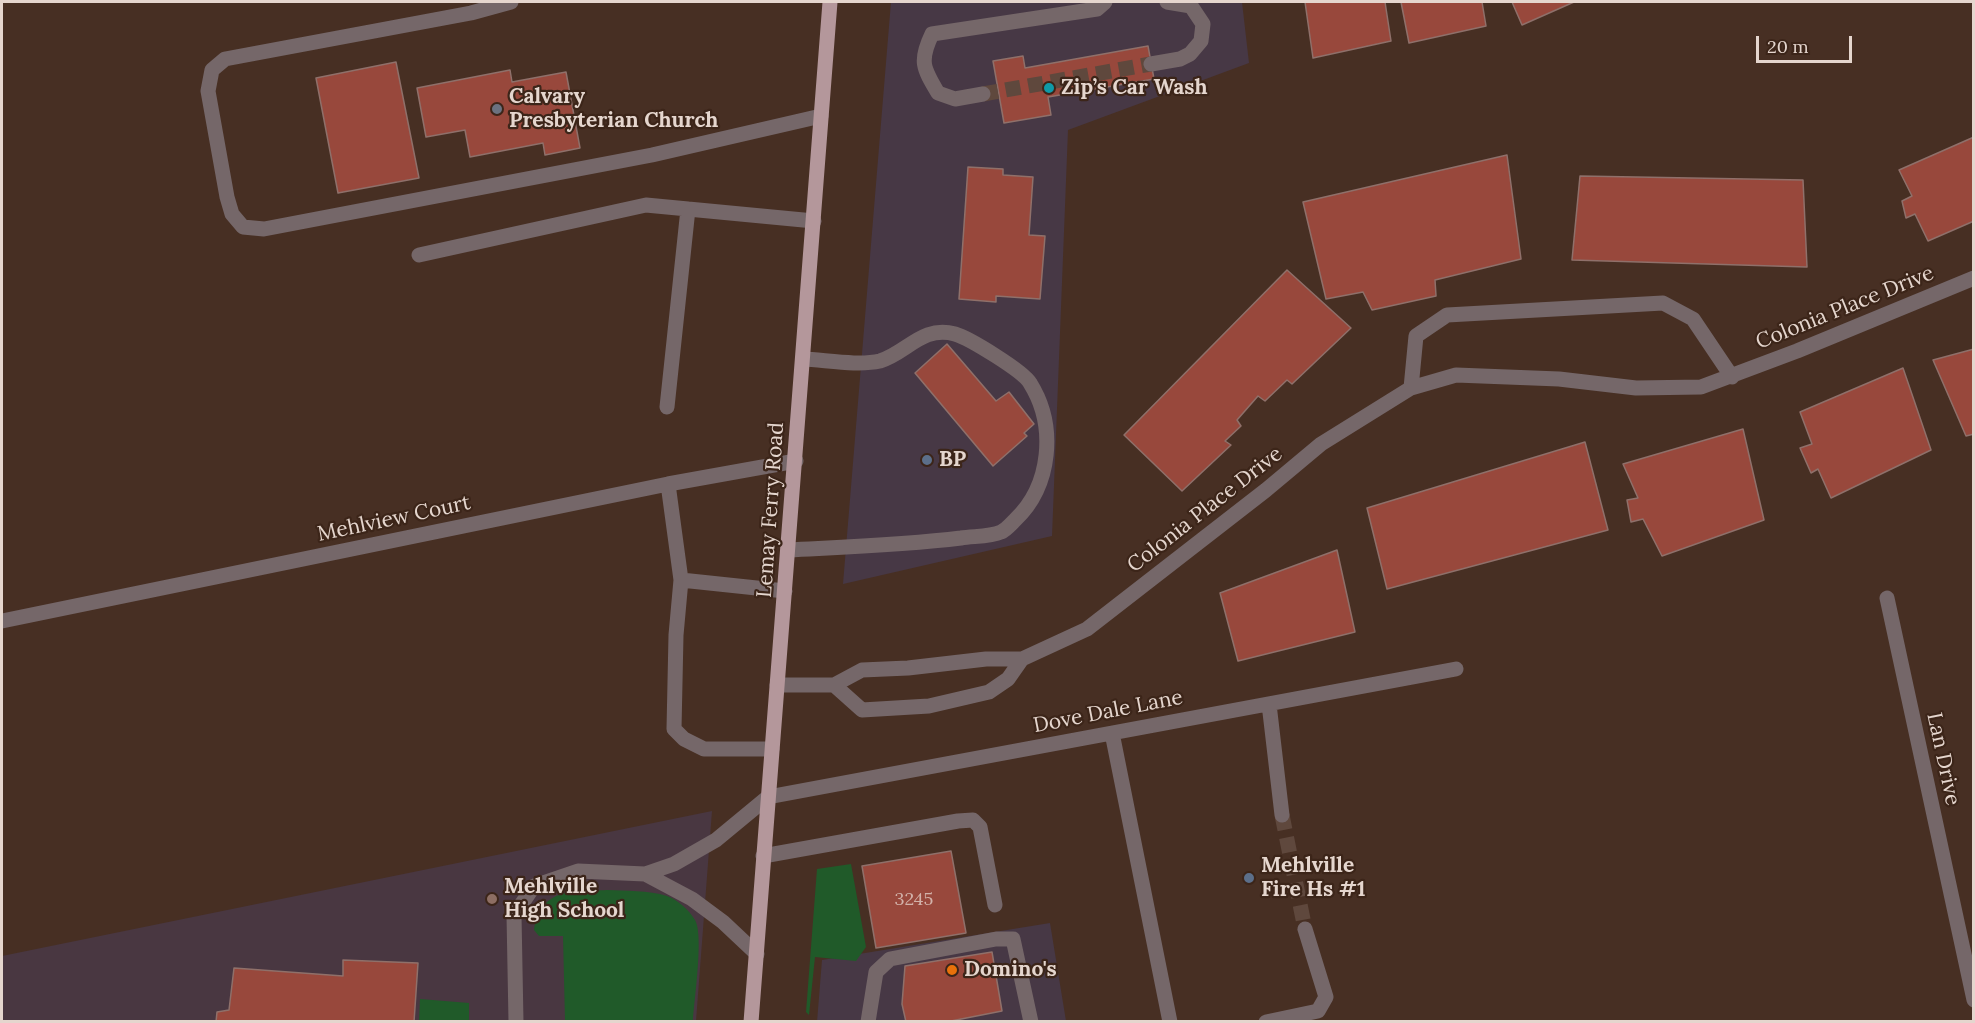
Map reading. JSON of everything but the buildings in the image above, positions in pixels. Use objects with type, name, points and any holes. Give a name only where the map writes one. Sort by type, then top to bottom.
[{"type":"main road","name":"Lemay Ferry Road","points":[[751,1022],[830,2]]},
{"type":"street","points":[[511,2],[471,13],[225,59],[212,70],[208,91],[232,214],[243,227],[264,230],[652,155],[821,116]]},
{"type":"street","points":[[983,94],[955,99],[938,93],[925,70],[924,50],[932,34],[1096,9],[1105,2]]},
{"type":"street","points":[[1151,64],[1179,59],[1190,54],[1201,41],[1203,24],[1191,6],[1167,2]]},
{"type":"street","points":[[419,255],[646,205],[814,221]]},
{"type":"street","points":[[667,407],[688,209]]},
{"type":"street","name":"Colonia Place Drive","points":[[1022,659],[1008,679],[989,692],[929,706],[862,710],[834,686],[862,670],[908,668],[986,659],[1022,659],[1088,630],[1321,444],[1411,387],[1456,375],[1560,379],[1636,388],[1701,387],[1974,278]]},
{"type":"street","points":[[1411,387],[1416,336],[1448,315],[1663,303],[1693,319],[1732,376]]},
{"type":"street","points":[[789,550],[933,541],[1002,532],[1032,500],[1041,481],[1047,450],[1046,423],[1029,381],[1002,360],[964,338],[936,332],[883,360],[869,363],[803,359]]},
{"type":"street","name":"Mehlview Court","points":[[2,621],[668,484],[796,461]]},
{"type":"street","points":[[668,484],[681,580],[676,635],[674,729],[684,739],[704,748],[772,749]]},
{"type":"street","points":[[681,580],[785,591]]},
{"type":"street","name":"Lan Drive","points":[[1887,598],[1974,1000]]},
{"type":"street","name":"Dove Dale Lane","points":[[768,797],[1456,669]]},
{"type":"street","points":[[777,685],[834,686]]},
{"type":"street","points":[[1269,704],[1282,814]]},
{"type":"street","points":[[1112,733],[1170,1022]]},
{"type":"street","points":[[516,1022],[514,915],[534,885],[578,871],[645,874],[674,864],[716,840],[768,797]]},
{"type":"street","points":[[763,856],[973,820],[980,828],[995,905]]},
{"type":"street","points":[[645,874],[692,899],[723,921],[757,954]]},
{"type":"street","points":[[1266,1022],[1318,1011],[1326,997],[1305,929]]},
{"type":"street","points":[[868,1022],[876,972],[890,959],[996,939],[1013,939],[1031,1022]]},
{"type":"shaded area","points":[[891,2],[1242,2],[1249,63],[1068,130],[1052,536],[843,584]]},
{"type":"shaded area","name":"Mehlville High School","points":[[712,811],[696,1021],[2,1022],[2,956]]},
{"type":"shaded area","points":[[1050,923],[1066,1021],[817,1022],[822,960]]},
{"type":"green space","points":[[851,864],[866,947],[856,961],[815,957],[809,1015],[806,1012],[817,869]]},
{"type":"green space","points":[[607,890],[667,896],[683,906],[695,920],[698,928],[699,953],[693,1021],[565,1021],[563,936],[539,936],[534,930],[538,916],[543,906],[560,895],[570,892]]},
{"type":"green space","points":[[420,999],[469,1003],[469,1021],[419,1021]]},
{"type":"tunnel","points":[[983,94],[1151,64]]},
{"type":"tunnel","points":[[1282,815],[1305,929]]},
{"type":"place","name":"Zip’s Car Wash","points":[[1049,88]]},
{"type":"place","name":"Calvary Presbyterian Church","points":[[497,109]]},
{"type":"place","name":"BP","points":[[927,460]]},
{"type":"place","name":"Mehlville Fire Hs #1","points":[[1249,878]]},
{"type":"place","name":"Mehlville High School","points":[[492,899]]},
{"type":"place","name":"Domino's","points":[[952,970]]}]
